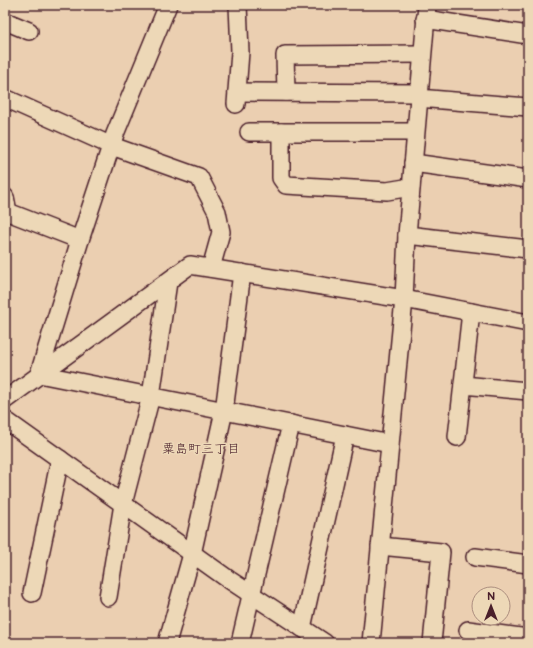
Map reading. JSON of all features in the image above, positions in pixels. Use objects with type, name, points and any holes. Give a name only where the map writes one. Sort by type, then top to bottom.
[{"type":"street","points":[[39,374],[80,240],[115,134],[168,5]]},
{"type":"street","points":[[238,5],[240,52],[237,98],[286,92],[418,96],[528,107]]},
{"type":"street","points":[[371,643],[404,299],[406,235],[426,12],[528,35]]},
{"type":"street","points":[[5,21],[29,31]]},
{"type":"street","points":[[286,92],[285,55],[422,54]]},
{"type":"street","points":[[5,98],[112,146],[199,177],[217,212],[222,232],[211,268]]},
{"type":"street","points":[[249,132],[415,132]]},
{"type":"street","points":[[281,132],[281,178],[286,185],[387,191],[410,187]]},
{"type":"street","points":[[413,163],[528,179]]},
{"type":"street","points":[[5,197],[8,212],[80,240]]},
{"type":"street","points":[[406,235],[528,249]]},
{"type":"street","points":[[5,400],[190,265],[404,299],[528,322]]},
{"type":"street","points":[[167,643],[192,554],[224,411],[242,273]]},
{"type":"street","points":[[108,597],[123,504],[151,396],[168,282]]},
{"type":"street","points":[[457,437],[471,312]]},
{"type":"street","points":[[39,374],[390,444]]},
{"type":"street","points":[[463,385],[528,391]]},
{"type":"street","points":[[240,643],[291,424]]},
{"type":"street","points":[[6,426],[60,459],[192,554],[325,643]]},
{"type":"street","points":[[302,628],[345,435]]},
{"type":"street","points":[[32,593],[60,459]]},
{"type":"street","points":[[380,546],[441,552],[432,643]]},
{"type":"street","points":[[476,556],[528,564]]},
{"type":"street","points":[[468,630],[528,638]]},
{"type":"district","name":"粟島町三丁目","points":[[201,449]]}]
